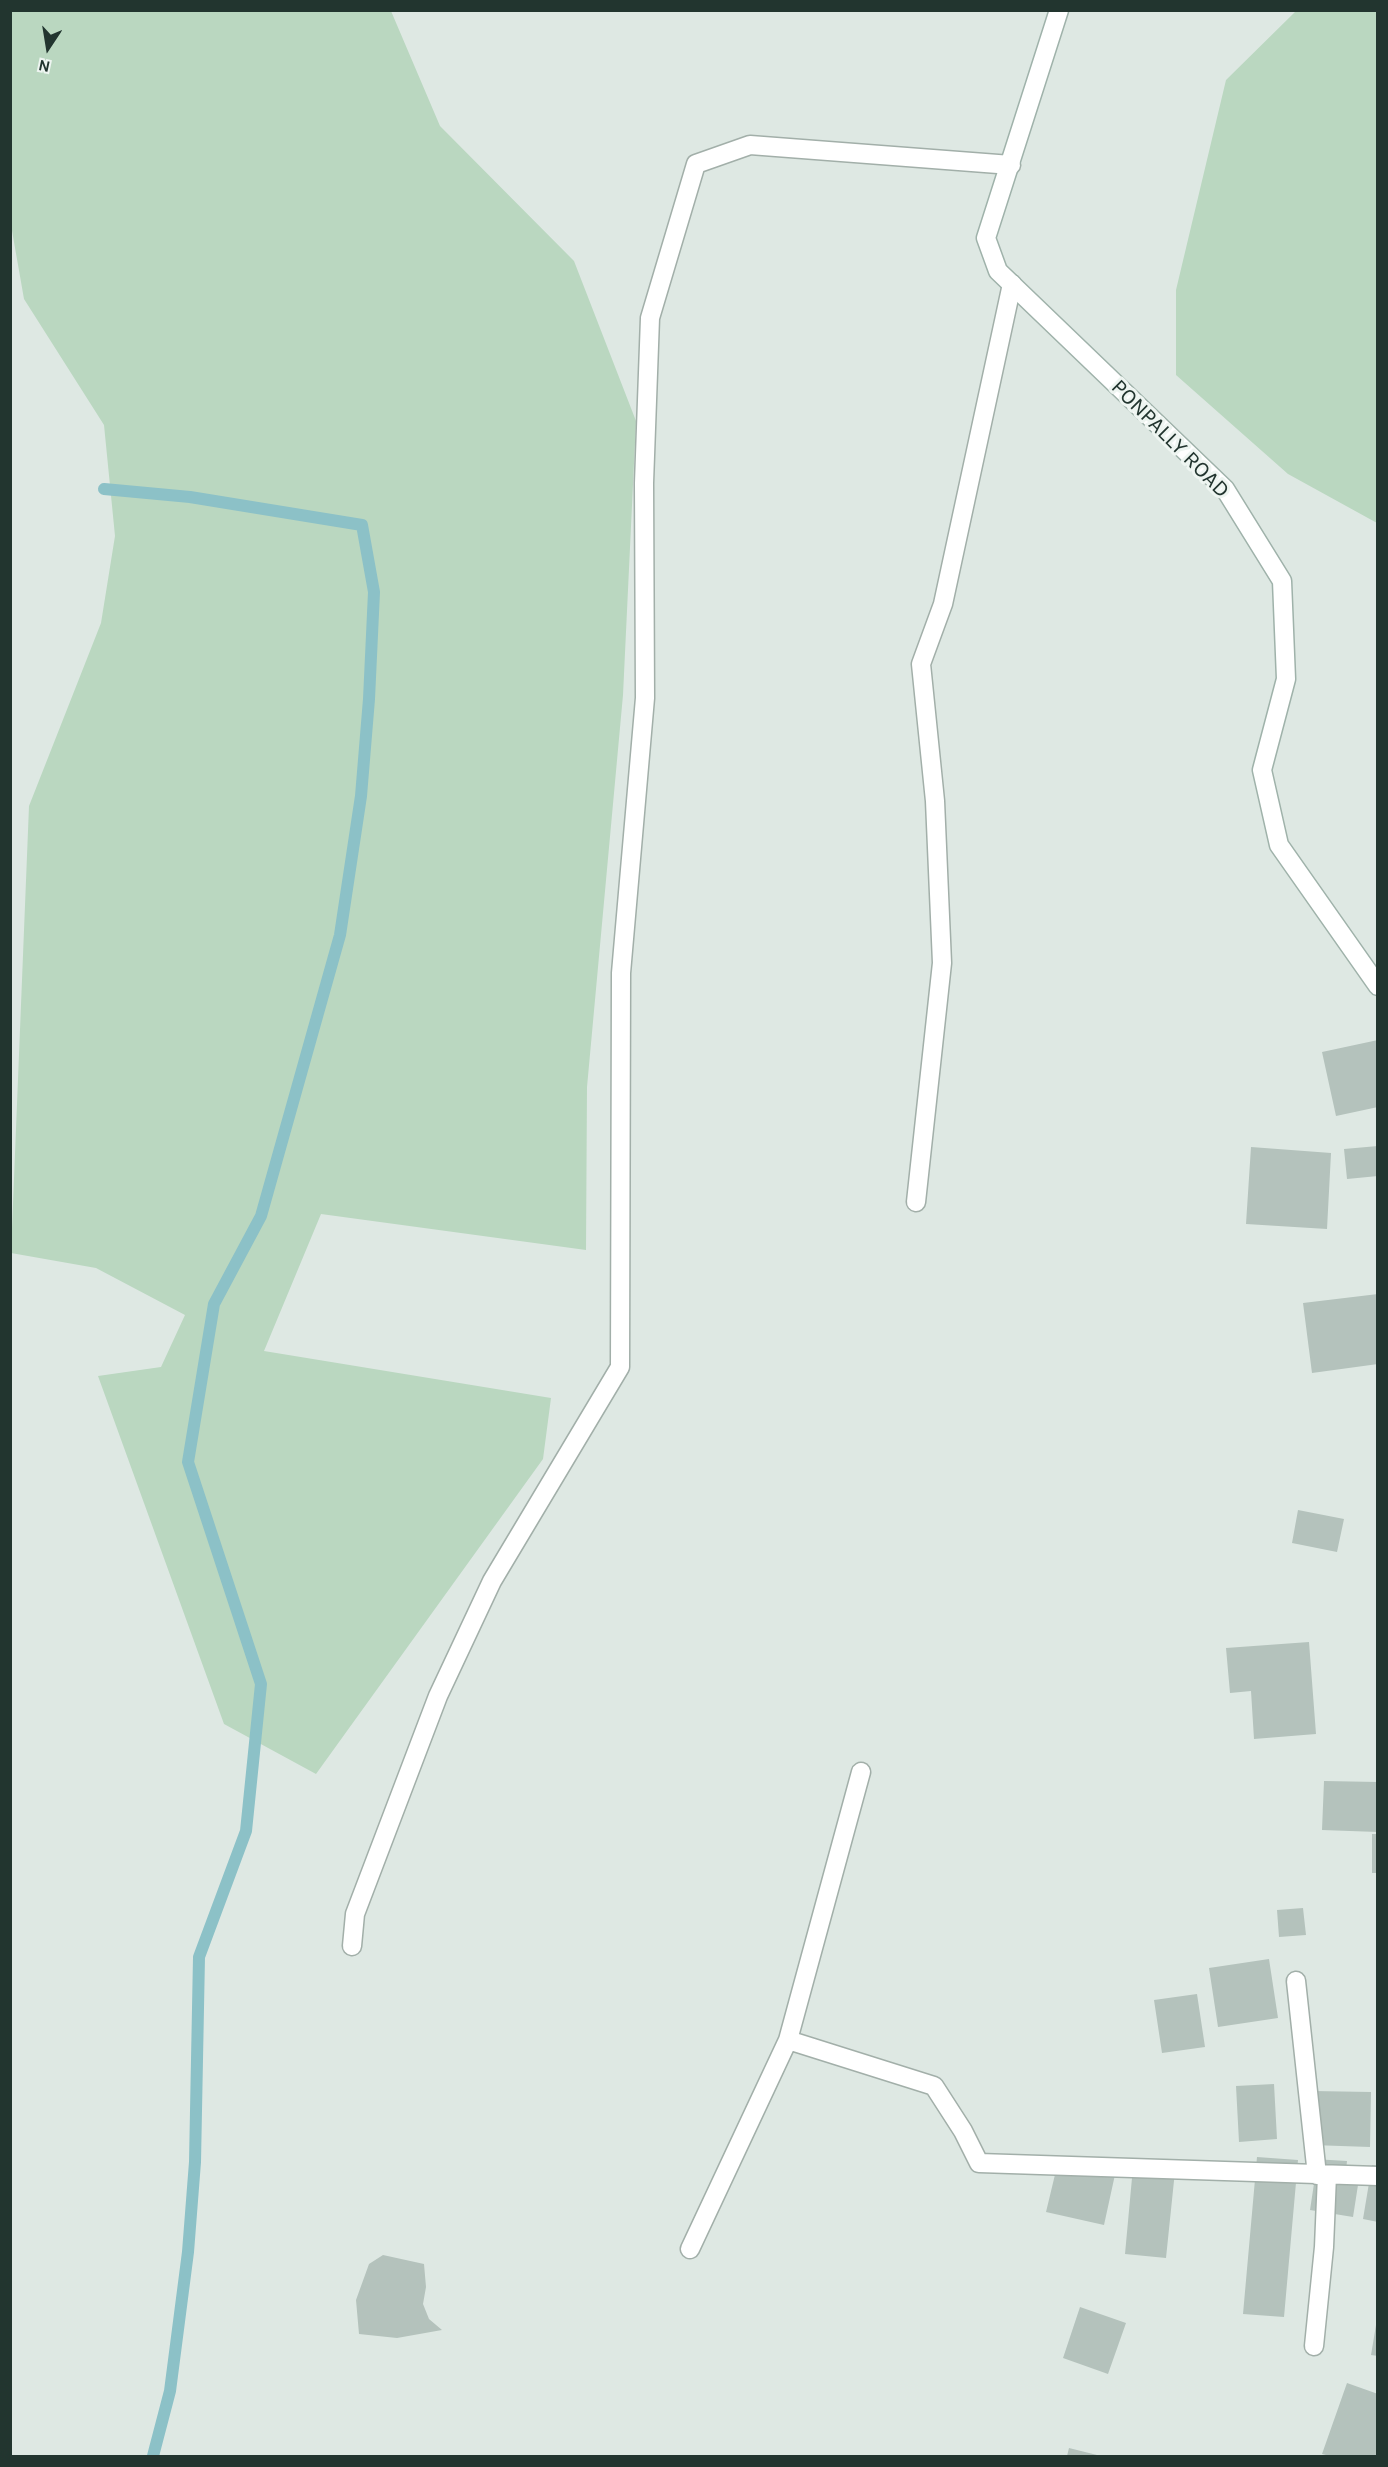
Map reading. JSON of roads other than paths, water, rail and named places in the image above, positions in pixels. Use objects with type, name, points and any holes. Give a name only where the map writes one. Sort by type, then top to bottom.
[{"type":"street","name":"PONPALLY ROAD","points":[[1059,10],[986,238],[998,271],[1225,489],[1282,581],[1286,678],[1262,770],[1277,834],[1280,845],[1377,986]]},
{"type":"street","points":[[352,1946],[355,1914],[438,1696],[492,1581],[620,1367],[621,973],[645,698],[644,483],[650,318],[696,164],[750,145],[1011,165]]},
{"type":"street","points":[[916,1202],[942,963],[935,801],[921,664],[943,604],[1012,284]]},
{"type":"street","points":[[690,2249],[788,2040],[861,1772]]},
{"type":"street","points":[[1296,1981],[1322,2175],[1324,2247],[1314,2346]]},
{"type":"street","points":[[788,2040],[934,2086],[963,2131],[979,2163],[1377,2176]]},
{"type":"waterway","points":[[104,489],[190,497],[362,525],[374,592],[369,699],[361,796],[340,935],[261,1216],[214,1304],[188,1462],[261,1684],[246,1831],[199,1957],[195,2162],[188,2252],[170,2391],[153,2456]]}]
